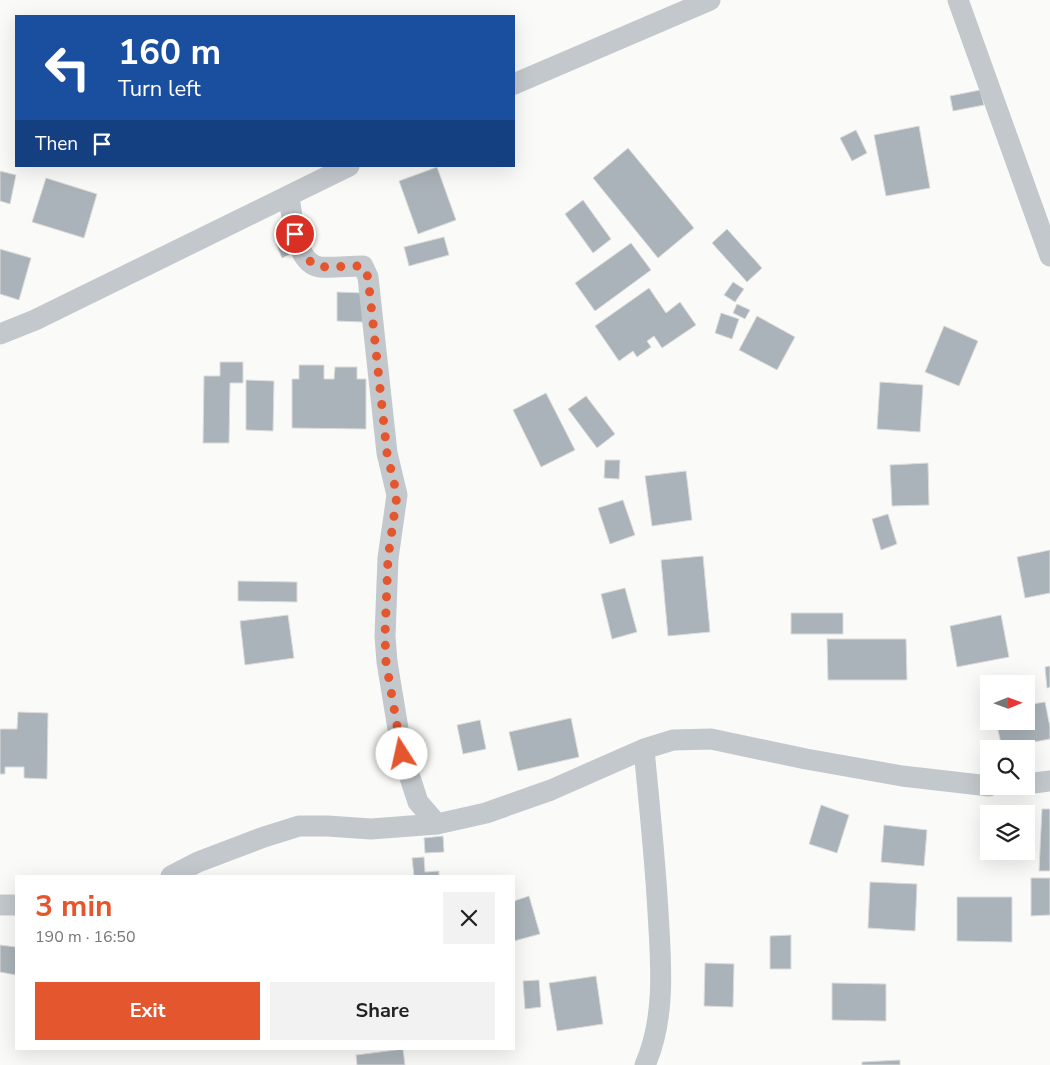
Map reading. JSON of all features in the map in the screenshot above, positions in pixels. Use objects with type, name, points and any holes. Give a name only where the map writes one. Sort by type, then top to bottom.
[{"type":"street","points":[[515,84],[710,0]]},
{"type":"street","points":[[958,0],[1050,256]]},
{"type":"street","points":[[0,334],[34,320],[177,248],[347,167]]},
{"type":"street","points":[[289,196],[295,234],[303,256],[318,267],[362,266],[368,277],[387,453],[397,495],[388,558],[386,662],[402,754],[418,802],[436,824]]},
{"type":"street","points":[[173,875],[198,862],[299,826],[371,829],[436,824],[486,812],[551,790],[644,749],[673,740],[711,739],[806,759],[892,774],[980,785]]},
{"type":"street","points":[[644,749],[656,882],[661,982],[658,1019],[652,1048],[645,1065]]},
{"type":"street","points":[[1035,783],[1050,781]]},
{"type":"street","points":[[0,905],[15,906]]},
{"type":"building","points":[[980,90],[984,105],[953,111],[950,96]]},
{"type":"building","points":[[919,126],[930,188],[886,196],[874,135]]},
{"type":"building","points":[[856,130],[867,153],[852,161],[840,138]]},
{"type":"building","points":[[628,148],[694,228],[658,258],[593,178]]},
{"type":"building","points":[[437,167],[456,220],[418,234],[399,181]]},
{"type":"building","points":[[0,171],[16,175],[10,204],[0,201]]},
{"type":"building","points":[[46,178],[97,194],[84,238],[32,222]]},
{"type":"building","points":[[583,200],[611,239],[593,253],[565,214]]},
{"type":"building","points":[[727,229],[762,268],[747,282],[712,243]]},
{"type":"building","points":[[444,237],[449,255],[409,266],[404,247]]},
{"type":"building","points":[[289,239],[295,252],[282,258],[276,244]]},
{"type":"building","points":[[631,243],[651,270],[595,311],[575,283]]},
{"type":"building","points":[[0,249],[31,258],[19,300],[0,294]]},
{"type":"building","points":[[733,282],[744,289],[735,302],[724,295]]},
{"type":"building","points":[[649,288],[666,313],[680,302],[696,325],[662,348],[654,336],[647,341],[651,347],[637,357],[633,351],[619,361],[595,326]]},
{"type":"building","points":[[337,292],[363,293],[363,322],[337,321]]},
{"type":"building","points":[[737,304],[750,310],[745,319],[733,313]]},
{"type":"building","points":[[721,313],[739,319],[732,339],[715,333]]},
{"type":"building","points":[[757,316],[795,337],[777,370],[739,350]]},
{"type":"building","points":[[944,326],[978,341],[959,386],[925,372]]},
{"type":"building","points":[[220,362],[243,362],[243,383],[230,383],[229,443],[203,443],[204,376],[220,376]]},
{"type":"building","points":[[299,365],[324,365],[324,379],[334,379],[335,367],[357,367],[357,379],[366,379],[366,429],[292,428],[292,379],[299,379]]},
{"type":"building","points":[[246,380],[274,381],[273,431],[246,430]]},
{"type":"building","points":[[880,382],[923,385],[920,432],[877,429]]},
{"type":"building","points":[[546,393],[575,450],[541,467],[513,410]]},
{"type":"building","points":[[586,396],[615,434],[597,448],[568,409]]},
{"type":"building","points":[[605,460],[620,460],[619,479],[604,478]]},
{"type":"building","points":[[928,463],[929,505],[892,506],[890,465]]},
{"type":"building","points":[[686,471],[692,520],[652,526],[645,476]]},
{"type":"building","points":[[623,500],[635,535],[610,544],[598,508]]},
{"type":"building","points":[[888,514],[897,544],[881,550],[872,519]]},
{"type":"building","points":[[1050,550],[1050,593],[1025,598],[1017,557]]},
{"type":"building","points":[[703,556],[710,632],[668,636],[661,560]]},
{"type":"building","points":[[238,581],[297,582],[297,602],[238,601]]},
{"type":"building","points":[[625,588],[637,632],[612,639],[601,594]]},
{"type":"building","points":[[791,613],[843,613],[843,634],[791,634]]},
{"type":"building","points":[[288,615],[294,658],[245,665],[240,621]]},
{"type":"building","points":[[1001,615],[1009,657],[957,667],[950,626]]},
{"type":"building","points":[[827,639],[906,639],[907,680],[828,680]]},
{"type":"building","points":[[1050,666],[1050,687],[1047,688],[1045,667]]},
{"type":"building","points":[[1045,702],[1050,727],[1050,739],[1035,742],[1035,740],[1000,740],[998,730],[1035,730],[1035,704]]},
{"type":"building","points":[[18,712],[48,713],[47,779],[24,778],[24,767],[5,767],[5,774],[0,774],[0,729],[17,729]]},
{"type":"building","points":[[571,718],[579,757],[518,771],[509,732]]},
{"type":"building","points":[[480,720],[486,749],[463,754],[457,725]]},
{"type":"building","points":[[821,805],[849,815],[837,853],[809,844]]},
{"type":"building","points":[[1042,809],[1050,809],[1050,871],[1039,871]]},
{"type":"building","points":[[884,825],[927,830],[924,866],[881,862]]},
{"type":"building","points":[[443,836],[444,852],[425,853],[424,838]]},
{"type":"building","points":[[424,857],[425,872],[439,871],[439,875],[414,875],[412,858]]},
{"type":"building","points":[[1031,878],[1050,878],[1050,915],[1031,916]]},
{"type":"building","points":[[870,882],[917,884],[915,931],[868,928]]},
{"type":"building","points":[[529,896],[540,934],[515,941],[515,901]]},
{"type":"building","points":[[957,897],[1012,897],[1012,942],[957,941]]},
{"type":"building","points":[[791,935],[791,969],[770,969],[770,936]]},
{"type":"building","points":[[0,945],[15,947],[15,975],[0,972]]},
{"type":"building","points":[[705,963],[734,964],[733,1007],[704,1006]]},
{"type":"building","points":[[596,976],[603,1024],[557,1031],[549,983]]},
{"type":"building","points":[[539,980],[541,1007],[525,1009],[523,981]]},
{"type":"building","points":[[832,983],[886,984],[886,1021],[832,1020]]},
{"type":"building","points":[[403,1050],[405,1065],[357,1065],[356,1055]]},
{"type":"building","points":[[900,1060],[900,1065],[862,1065],[862,1062]]},
{"type":"route","points":[[295,234],[303,256],[318,267],[362,266],[368,277],[387,453],[397,495],[396,514],[388,558],[385,636],[386,662],[402,754]]}]
